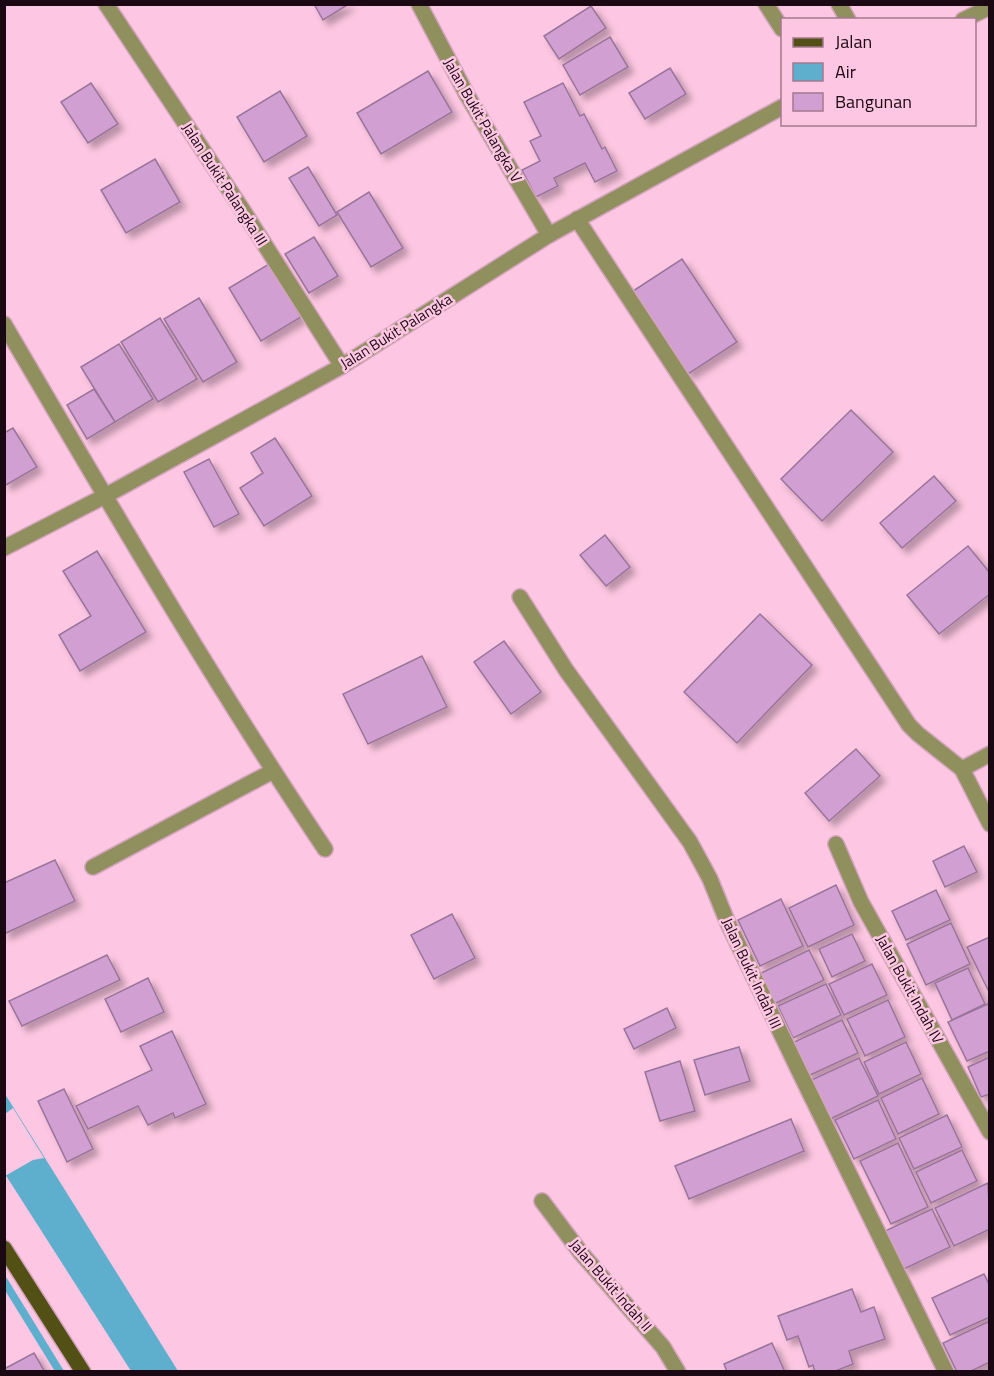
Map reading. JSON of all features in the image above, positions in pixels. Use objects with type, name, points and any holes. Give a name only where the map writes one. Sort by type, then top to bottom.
[{"type":"main road","points":[[4,1248],[83,1371]]},
{"type":"street","name":"Jalan Bukit Palangka III","points":[[106,4],[242,209],[342,366]]},
{"type":"street","name":"Jalan Bukit Palangka V","points":[[419,4],[467,95],[549,235]]},
{"type":"street","points":[[766,4],[781,26]]},
{"type":"street","points":[[839,4],[847,18]]},
{"type":"street","points":[[967,18],[990,6]]},
{"type":"street","name":"Jalan Bukit Palangka","points":[[4,548],[105,496],[342,366],[549,235],[781,108]]},
{"type":"street","points":[[577,219],[909,724],[962,769],[990,824]]},
{"type":"street","points":[[4,324],[105,496],[273,771],[325,849]]},
{"type":"street","name":"Jalan Bukit Indah III","points":[[520,597],[566,670],[690,842],[710,879],[727,921],[805,1084],[946,1371]]},
{"type":"street","points":[[962,769],[990,754]]},
{"type":"street","points":[[93,867],[273,771]]},
{"type":"street","name":"Jalan Bukit Indah IV","points":[[836,844],[861,902],[990,1132]]},
{"type":"street","name":"Jalan Bukit Indah II","points":[[542,1201],[581,1253],[663,1347],[678,1371]]},
{"type":"water","points":[[5,1094],[178,1371],[131,1371],[5,1174]]},
{"type":"pier","points":[[13,1108],[44,1158],[33,1160],[5,1176],[5,1114]]},
{"type":"building","points":[[314,4],[349,4],[323,20]]},
{"type":"building","points":[[591,6],[606,28],[559,59],[544,36]]},
{"type":"building","points":[[610,37],[628,67],[580,95],[563,65]]},
{"type":"building","points":[[670,68],[686,94],[645,119],[629,93]]},
{"type":"building","points":[[428,71],[452,112],[381,154],[357,113]]},
{"type":"building","points":[[91,83],[118,124],[88,143],[61,102]]},
{"type":"building","points":[[563,83],[580,116],[584,114],[602,149],[605,147],[617,171],[595,182],[585,163],[554,178],[558,186],[536,197],[522,170],[540,161],[530,141],[541,136],[524,102]]},
{"type":"building","points":[[280,91],[307,136],[264,162],[237,117]]},
{"type":"building","points":[[155,159],[180,202],[126,233],[101,190]]},
{"type":"building","points":[[308,167],[337,215],[319,226],[289,178]]},
{"type":"building","points":[[369,192],[403,248],[371,267],[337,212]]},
{"type":"building","points":[[314,237],[338,276],[309,293],[285,254]]},
{"type":"building","points":[[682,259],[737,342],[688,374],[633,291]]},
{"type":"building","points":[[269,264],[301,317],[261,341],[229,288]]},
{"type":"building","points":[[199,298],[237,362],[203,382],[164,319]]},
{"type":"building","points":[[160,318],[197,379],[158,402],[121,342]]},
{"type":"building","points":[[119,344],[153,399],[115,422],[81,367]]},
{"type":"building","points":[[94,389],[115,422],[87,439],[67,405]]},
{"type":"building","points":[[851,410],[893,452],[822,521],[781,479]]},
{"type":"building","points":[[13,428],[37,467],[6,485],[4,482],[4,433]]},
{"type":"building","points":[[275,438],[312,496],[264,526],[240,488],[263,473],[251,453]]},
{"type":"building","points":[[209,459],[239,514],[214,527],[184,472]]},
{"type":"building","points":[[934,476],[956,501],[902,548],[880,523]]},
{"type":"building","points":[[605,535],[630,567],[606,586],[580,555]]},
{"type":"building","points":[[968,546],[990,573],[990,594],[939,634],[907,595]]},
{"type":"building","points":[[97,551],[146,632],[80,671],[59,635],[91,616],[63,571]]},
{"type":"building","points":[[760,614],[812,665],[737,743],[684,692]]},
{"type":"building","points":[[504,641],[541,692],[511,714],[474,662]]},
{"type":"building","points":[[422,656],[447,707],[368,744],[343,694]]},
{"type":"building","points":[[856,749],[880,776],[829,821],[805,793]]},
{"type":"building","points":[[964,846],[977,872],[945,887],[933,861]]},
{"type":"building","points":[[55,860],[75,901],[4,934],[4,883]]},
{"type":"building","points":[[836,885],[854,925],[808,947],[789,908]]},
{"type":"building","points":[[936,890],[950,920],[906,940],[892,911]]},
{"type":"building","points":[[781,899],[803,946],[760,966],[738,920]]},
{"type":"building","points":[[452,914],[475,958],[434,979],[411,935]]},
{"type":"building","points":[[951,923],[970,964],[926,985],[907,944]]},
{"type":"building","points":[[852,934],[865,961],[832,977],[819,949]]},
{"type":"building","points":[[990,937],[990,994],[967,947]]},
{"type":"building","points":[[809,950],[824,980],[772,1005],[757,975]]},
{"type":"building","points":[[107,955],[120,980],[22,1026],[9,1001]]},
{"type":"building","points":[[872,964],[887,995],[844,1015],[829,984]]},
{"type":"building","points":[[968,968],[985,1004],[952,1020],[935,983]]},
{"type":"building","points":[[148,978],[164,1012],[121,1032],[105,999]]},
{"type":"building","points":[[826,984],[841,1015],[793,1038],[778,1006]]},
{"type":"building","points":[[888,1000],[905,1037],[865,1056],[847,1019]]},
{"type":"building","points":[[990,1003],[990,1051],[967,1061],[948,1022]]},
{"type":"building","points":[[667,1008],[676,1028],[634,1049],[624,1029]]},
{"type":"building","points":[[842,1020],[858,1053],[808,1076],[792,1043]]},
{"type":"building","points":[[172,1031],[206,1104],[175,1118],[173,1113],[148,1125],[138,1106],[88,1129],[76,1106],[152,1070],[140,1046]]},
{"type":"building","points":[[906,1042],[921,1074],[879,1094],[864,1062]]},
{"type":"building","points":[[739,1047],[750,1081],[705,1095],[694,1060]]},
{"type":"building","points":[[990,1057],[990,1094],[981,1097],[968,1067]]},
{"type":"building","points":[[859,1058],[878,1096],[826,1121],[807,1082]]},
{"type":"building","points":[[680,1061],[695,1111],[660,1121],[645,1072]]},
{"type":"building","points":[[922,1078],[939,1114],[898,1134],[881,1098]]},
{"type":"building","points":[[64,1089],[93,1149],[67,1162],[38,1101]]},
{"type":"building","points":[[878,1100],[896,1139],[854,1159],[835,1120]]},
{"type":"building","points":[[947,1115],[962,1147],[914,1169],[899,1138]]},
{"type":"building","points":[[791,1119],[804,1151],[689,1199],[675,1166]]},
{"type":"building","points":[[898,1143],[928,1207],[891,1224],[860,1161]]},
{"type":"building","points":[[962,1150],[977,1181],[931,1203],[916,1172]]},
{"type":"building","points":[[988,1183],[990,1229],[954,1246],[935,1208]]},
{"type":"building","points":[[932,1209],[950,1247],[904,1269],[885,1231]]},
{"type":"building","points":[[984,1274],[990,1286],[990,1317],[950,1335],[932,1298]]},
{"type":"building","points":[[852,1289],[861,1312],[874,1307],[885,1339],[849,1351],[853,1364],[833,1372],[815,1372],[813,1365],[809,1367],[798,1336],[787,1340],[778,1316]]},
{"type":"building","points":[[990,1321],[990,1362],[969,1372],[957,1372],[943,1343]]},
{"type":"building","points":[[772,1343],[785,1372],[727,1372],[724,1364]]},
{"type":"building","points":[[34,1353],[45,1372],[4,1372],[4,1369]]},
{"type":"waterway","points":[[4,1281],[60,1372]]}]
